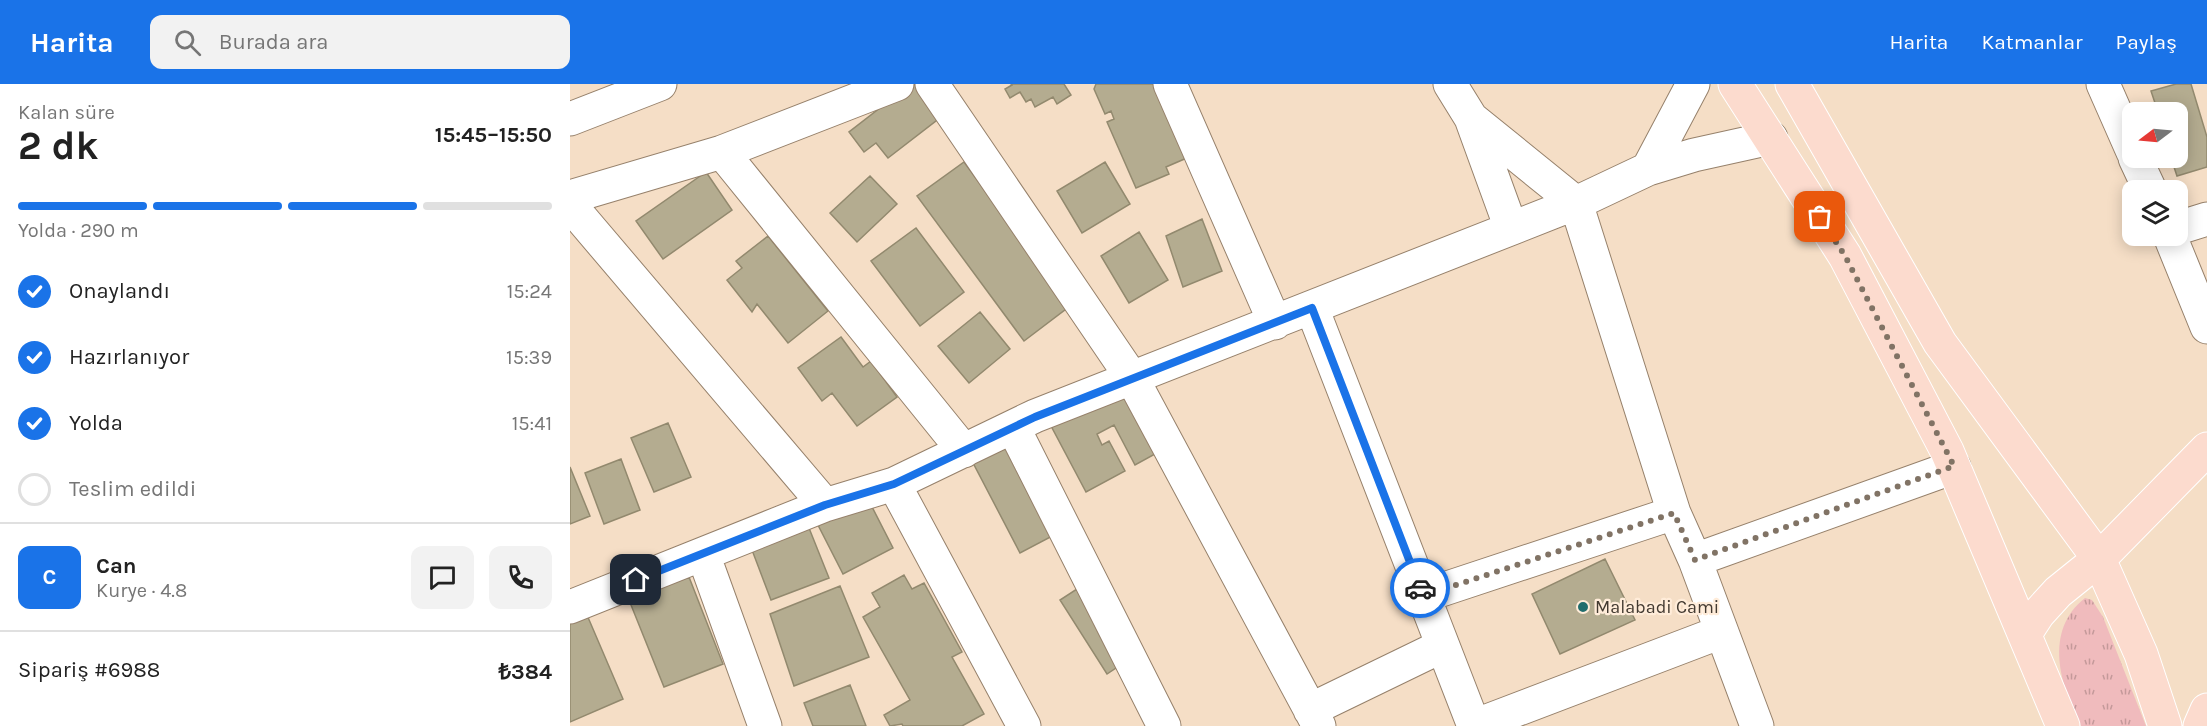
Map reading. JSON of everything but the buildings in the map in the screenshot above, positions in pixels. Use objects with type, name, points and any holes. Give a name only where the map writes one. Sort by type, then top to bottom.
[{"type":"main road","points":[[1735,84],[1845,256],[1954,466],[2063,726]]},
{"type":"main road","points":[[1791,84],[1940,343],[2099,559],[2141,654],[2165,726]]},
{"type":"main road","points":[[2025,634],[2038,614],[2058,592],[2099,559],[2207,449]]},
{"type":"main road","points":[[2200,726],[2207,710]]},
{"type":"street","points":[[570,119],[660,84]]},
{"type":"street","points":[[570,197],[722,152],[897,84]]},
{"type":"street","points":[[932,84],[1132,378],[1315,718],[1442,646]]},
{"type":"street","points":[[1170,84],[1275,323]]},
{"type":"street","points":[[1449,84],[1471,118],[1511,228]]},
{"type":"street","points":[[1648,169],[1693,84]]},
{"type":"street","points":[[2103,84],[2122,127]]},
{"type":"street","points":[[1471,118],[1576,203],[1674,513],[1695,560],[1758,726]]},
{"type":"street","points":[[570,607],[825,505],[894,484],[1013,427],[1576,203],[1648,169],[1694,155],[1771,138]]},
{"type":"street","points":[[722,152],[964,451]]},
{"type":"street","points":[[570,205],[825,505]]},
{"type":"street","points":[[2188,225],[2207,219]]},
{"type":"street","points":[[2174,246],[2207,327]]},
{"type":"street","points":[[1312,308],[1474,726],[1721,632]]},
{"type":"street","points":[[1013,427],[1164,726]]},
{"type":"street","points":[[1695,560],[1954,466]]},
{"type":"street","points":[[894,484],[1024,726]]},
{"type":"street","points":[[1423,596],[1674,513]]},
{"type":"street","points":[[703,554],[765,726]]},
{"type":"green space","points":[[2085,598],[2092,600],[2103,617],[2146,726],[2081,726],[2073,710],[2062,677],[2059,659],[2060,642],[2064,626],[2072,611]]},
{"type":"way so far","points":[[1420,588],[1423,596],[1674,513],[1695,560],[1954,466],[1845,256],[1820,217]]},
{"type":"place","name":"Malabadi Cami","points":[[1583,607]]},
{"type":"route","points":[[636,580],[825,505],[894,484],[1035,417],[1312,308],[1420,588]]}]
